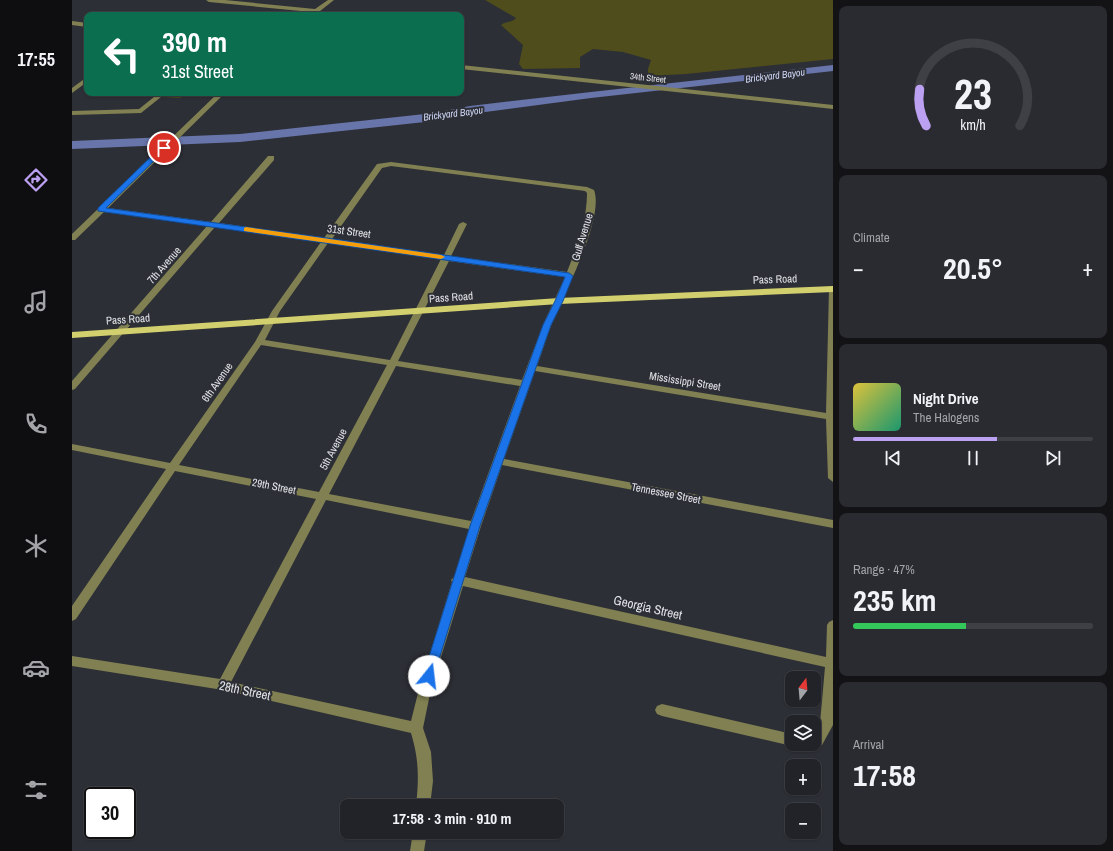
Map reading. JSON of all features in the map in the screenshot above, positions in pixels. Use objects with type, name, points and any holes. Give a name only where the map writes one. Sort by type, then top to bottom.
[{"type":"main road","name":"Pass Road","points":[[72,335],[420,312],[559,301],[833,289]]},
{"type":"street","points":[[209,0],[305,12]]},
{"type":"street","points":[[314,12],[331,0]]},
{"type":"street","points":[[73,24],[84,25]]},
{"type":"street","name":"34th Street","points":[[464,67],[833,107]]},
{"type":"street","points":[[72,91],[84,81]]},
{"type":"street","points":[[72,113],[141,111],[159,96]]},
{"type":"street","points":[[72,238],[219,96]]},
{"type":"street","name":"7th Avenue","points":[[72,387],[271,158]]},
{"type":"street","name":"Gulf Avenue","points":[[384,164],[588,189],[591,192],[592,200],[589,217],[569,276],[547,325],[533,368],[475,526],[457,580],[425,689],[416,728]]},
{"type":"street","name":"6th Avenue","points":[[72,616],[172,466],[260,342],[271,321],[380,166],[384,164]]},
{"type":"street","name":"31st Street","points":[[101,209],[327,240],[569,276]]},
{"type":"street","name":"5th Avenue","points":[[223,685],[420,312],[463,224]]},
{"type":"street","points":[[833,289],[833,478]]},
{"type":"street","points":[[260,342],[527,384]]},
{"type":"street","name":"Mississippi Street","points":[[533,368],[832,417]]},
{"type":"street","name":"29th Street","points":[[72,447],[475,526]]},
{"type":"street","name":"Tennessee Street","points":[[499,461],[833,524]]},
{"type":"street","name":"Georgia Street","points":[[457,580],[833,664]]},
{"type":"street","points":[[821,734],[827,724],[833,664],[833,625]]},
{"type":"street","name":"28th Street","points":[[72,661],[223,685],[416,728]]},
{"type":"street","points":[[662,710],[785,738]]},
{"type":"street","points":[[416,728],[424,752],[426,781],[424,799]]},
{"type":"street","points":[[416,851],[419,839]]},
{"type":"shaded area","points":[[485,0],[833,0],[833,59],[686,74],[648,76],[648,69],[651,60],[623,52],[593,49],[580,57],[580,68],[523,69],[519,64],[523,45],[501,25],[513,21],[516,18]]},
{"type":"shaded area","points":[[164,96],[186,96],[179,98],[163,97]]},
{"type":"waterway","name":"Brickyard Bayou","points":[[72,145],[240,138],[434,117],[470,110],[591,95],[833,68]]},
{"type":"slow traffic","points":[[246,229],[441,257]]},
{"type":"route","points":[[164,148],[101,209],[327,240],[569,276],[547,325],[475,526],[457,580],[429,676]]}]
